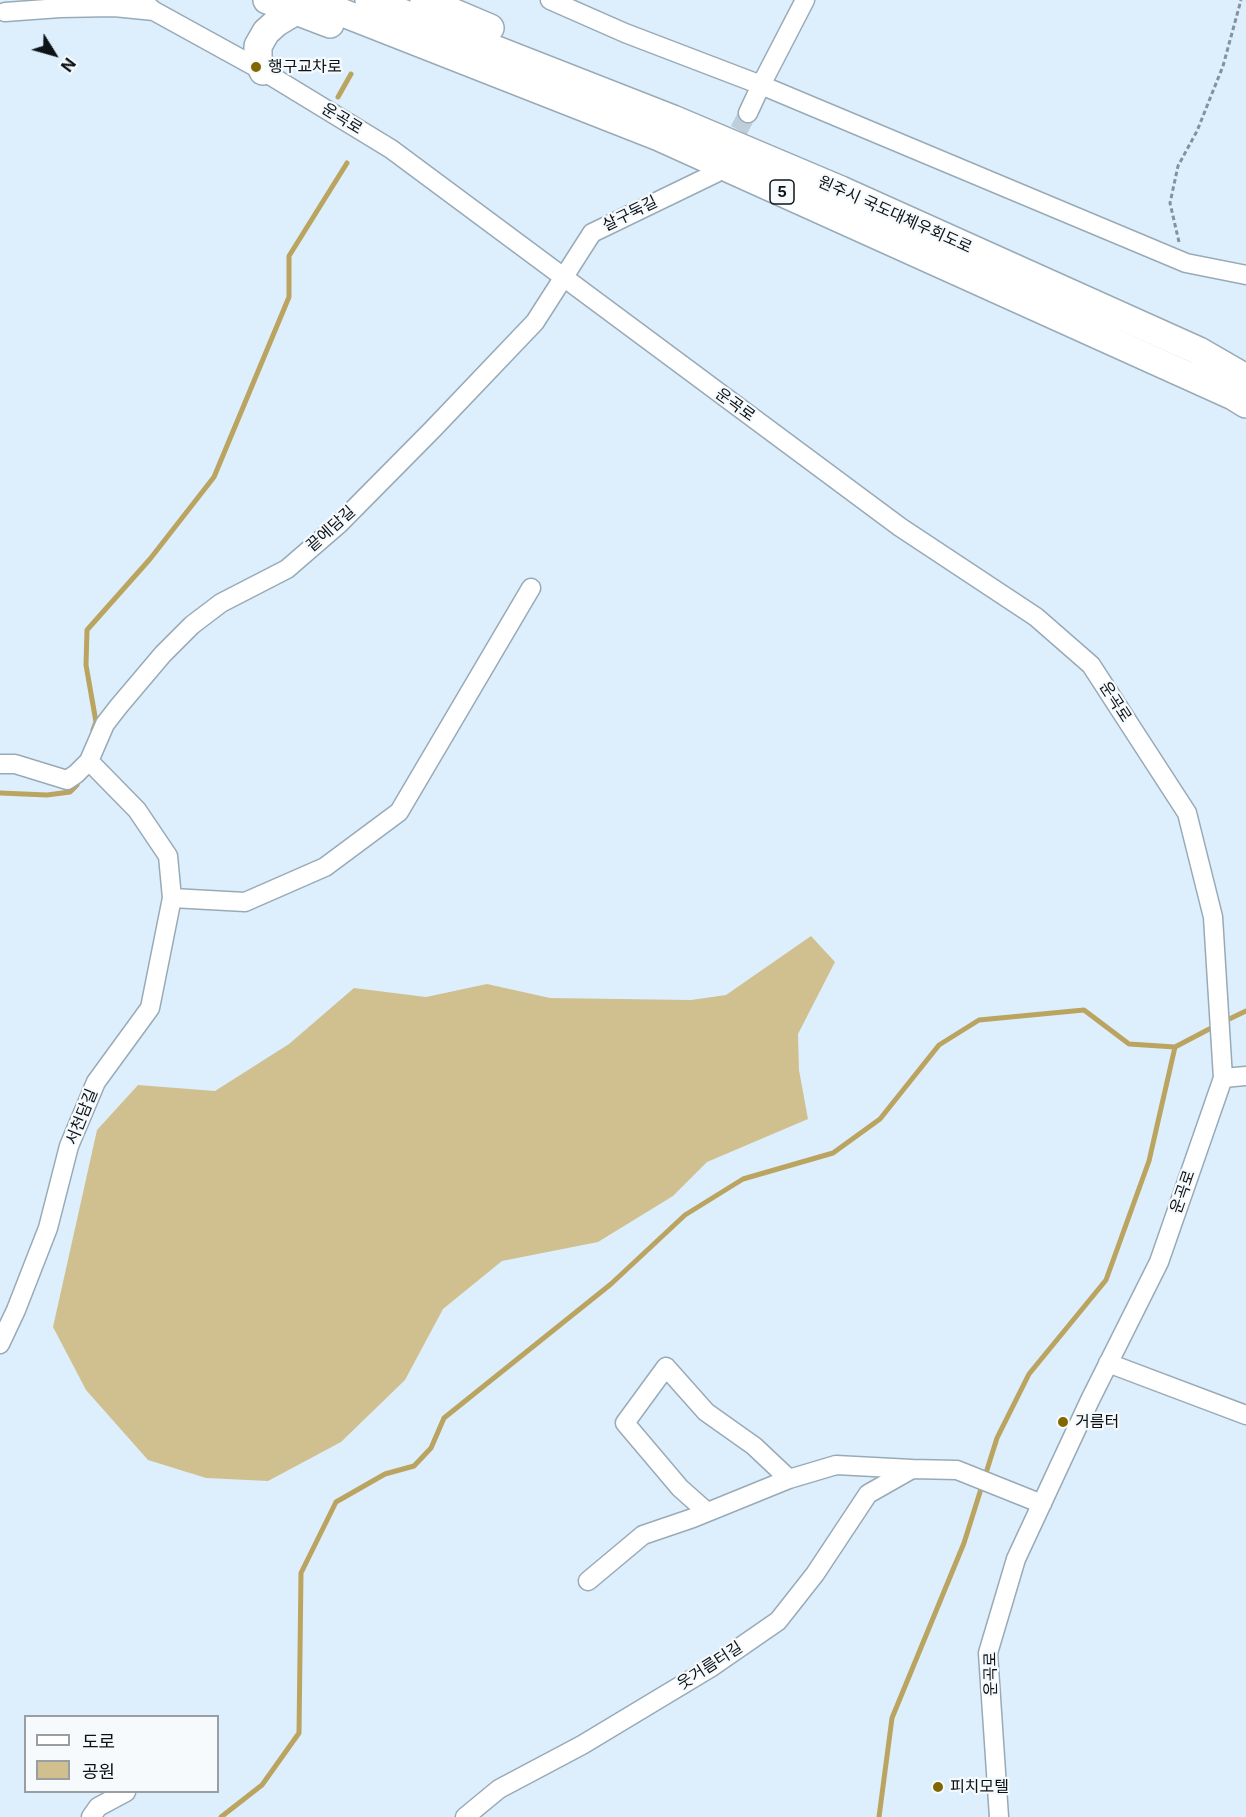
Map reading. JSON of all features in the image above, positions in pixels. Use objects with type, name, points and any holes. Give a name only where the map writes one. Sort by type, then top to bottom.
[{"type":"highway","points":[[267,0],[303,6]]},
{"type":"highway","name":"원주시 국도대체우회도로","points":[[369,0],[666,128],[852,195],[1199,351],[1246,378]]},
{"type":"highway","points":[[424,0],[637,90],[666,128]]},
{"type":"highway","points":[[263,71],[258,59],[258,46],[266,32],[303,6]]},
{"type":"highway","name":"5","points":[[303,6],[666,128],[1246,404]]},
{"type":"street","points":[[2,14],[29,0]]},
{"type":"street","points":[[550,0],[625,33],[761,85],[1185,263],[1246,275]]},
{"type":"street","points":[[748,113],[805,0]]},
{"type":"street","points":[[2,14],[60,8],[148,4]]},
{"type":"street","name":"운곡로","points":[[148,4],[391,149],[900,526],[1036,617],[1091,664],[1187,813],[1214,917],[1223,1071],[1159,1262],[1108,1363],[1016,1559],[988,1653],[999,1817]]},
{"type":"street","name":"살구둑길","points":[[563,278],[592,233],[716,173]]},
{"type":"street","name":"끝에담길","points":[[83,766],[105,724],[170,646],[192,625],[221,603],[286,568],[339,524],[535,322],[563,278]]},
{"type":"street","points":[[0,764],[15,764],[67,780],[83,766],[137,810],[168,856],[172,898],[245,902],[325,867],[399,812],[531,588]]},
{"type":"street","name":"서천담길","points":[[0,1344],[48,1228],[69,1146],[96,1082],[150,1008],[172,898]]},
{"type":"street","points":[[1223,1071],[1246,1076]]},
{"type":"street","points":[[1108,1363],[1246,1415]]},
{"type":"street","points":[[707,1512],[680,1488],[625,1423],[666,1367],[706,1412],[754,1446],[789,1479]]},
{"type":"street","points":[[588,1581],[643,1535],[789,1479],[836,1465],[957,1470],[1042,1504]]},
{"type":"street","name":"웃거름터길","points":[[465,1817],[499,1789],[582,1745],[710,1668],[778,1621],[814,1574],[868,1494],[912,1469]]},
{"type":"street","points":[[91,1817],[98,1807],[122,1793]]},
{"type":"path","points":[[1185,263],[1170,204],[1178,166],[1197,131],[1223,66],[1241,0]]},
{"type":"green space","points":[[811,936],[835,962],[798,1034],[799,1070],[808,1119],[707,1162],[673,1196],[598,1242],[502,1261],[443,1309],[405,1380],[341,1442],[268,1481],[206,1478],[148,1460],[86,1390],[53,1327],[97,1130],[138,1085],[215,1091],[289,1044],[354,988],[426,997],[487,984],[550,998],[691,1000],[726,995]]},
{"type":"waterway","points":[[338,97],[351,74]]},
{"type":"waterway","points":[[93,730],[96,722],[86,665],[87,630],[150,559],[214,477],[289,297],[289,256],[347,163]]},
{"type":"waterway","points":[[0,793],[47,795],[70,792],[77,785],[78,780]]},
{"type":"waterway","points":[[221,1817],[262,1785],[299,1733],[301,1573],[336,1502],[385,1474],[414,1466],[431,1448],[444,1418],[611,1284],[685,1215],[743,1179],[833,1153],[880,1119],[939,1045],[979,1020],[1084,1010],[1129,1044],[1175,1047],[1215,1026]]},
{"type":"waterway","points":[[1223,1022],[1246,1011]]},
{"type":"waterway","points":[[879,1817],[892,1718],[964,1543],[997,1438],[1029,1374],[1106,1280],[1149,1161],[1175,1047]]},
{"type":"tunnel","points":[[726,154],[748,113]]},
{"type":"place","name":"행구교차로","points":[[256,67]]},
{"type":"place","name":"거름터","points":[[1063,1422]]},
{"type":"place","name":"피치모텔","points":[[938,1787]]}]
